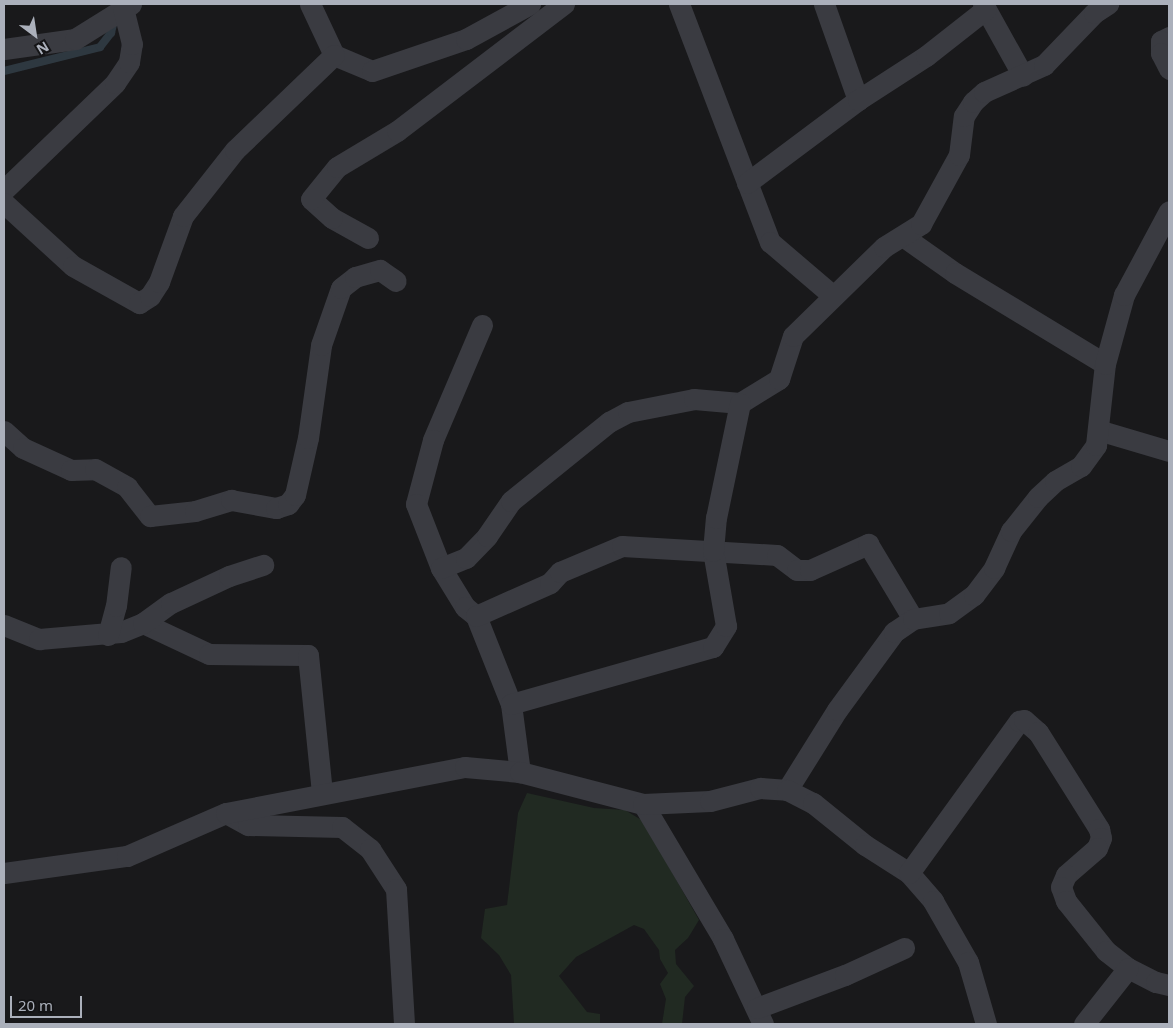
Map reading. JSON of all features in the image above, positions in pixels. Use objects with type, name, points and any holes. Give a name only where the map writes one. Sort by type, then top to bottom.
[{"type":"street","points":[[310,4],[334,55],[372,71],[380,70],[466,38],[530,4]]},
{"type":"street","points":[[368,238],[332,218],[312,199],[337,167],[397,131],[564,4]]},
{"type":"street","points":[[680,4],[770,242],[832,296]]},
{"type":"street","points":[[824,4],[858,100]]},
{"type":"street","points":[[441,568],[466,558],[487,536],[510,501],[609,422],[628,412],[694,399],[740,403],[779,379],[793,336],[884,247],[904,237],[921,224],[959,155],[964,116],[973,102],[984,92],[1044,65],[1094,13],[1108,4]]},
{"type":"street","points":[[747,183],[858,100],[926,56],[984,6],[1023,76]]},
{"type":"street","points":[[4,49],[75,39],[127,7],[132,44],[124,69],[115,83],[4,190]]},
{"type":"street","points":[[1169,38],[1161,41],[1161,53],[1169,69]]},
{"type":"street","points":[[4,203],[73,266],[139,303],[150,296],[160,282],[183,216],[235,150],[334,55]]},
{"type":"street","points":[[787,790],[837,710],[894,632],[913,619],[949,613],[974,594],[994,568],[1011,531],[1055,481],[1081,466],[1096,445],[1105,364],[1124,295],[1169,211]]},
{"type":"street","points":[[904,237],[955,273],[1105,364]]},
{"type":"street","points":[[4,431],[23,448],[71,470],[95,469],[127,487],[150,516],[195,511],[231,500],[276,508],[288,504],[295,495],[308,438],[321,345],[341,288],[355,276],[380,270],[396,281]]},
{"type":"street","points":[[482,326],[433,440],[416,504],[441,568],[465,607],[476,616],[511,704],[520,772]]},
{"type":"street","points":[[511,704],[713,647],[726,626],[713,551],[716,518],[740,403]]},
{"type":"street","points":[[1098,430],[1169,451]]},
{"type":"street","points":[[476,616],[550,583],[560,572],[622,546],[777,555],[797,570],[810,570],[868,544],[913,619]]},
{"type":"street","points":[[4,625],[39,639],[108,635],[143,623],[172,603],[229,576],[263,565]]},
{"type":"street","points":[[108,635],[120,583],[121,567]]},
{"type":"street","points":[[143,623],[209,654],[308,655],[322,792]]},
{"type":"street","points":[[909,873],[1019,721],[1024,720],[1038,732],[1099,829],[1101,838],[1097,848],[1066,875],[1062,887],[1066,901],[1106,951],[1128,968],[1156,982],[1169,985]]},
{"type":"street","points":[[4,873],[127,856],[226,812],[322,792],[465,767],[520,772],[643,804],[710,801],[760,788],[787,790],[813,803],[865,845],[909,873],[950,926],[968,962],[986,1024]]},
{"type":"street","points":[[643,804],[723,939],[760,1016],[904,948]]},
{"type":"street","points":[[226,812],[248,825],[342,827],[370,849],[396,890],[404,1024]]},
{"type":"street","points":[[1084,1024],[1128,968]]},
{"type":"shaded area","points":[[527,793],[594,808],[625,810],[643,821],[699,920],[688,938],[675,950],[676,964],[694,986],[685,997],[682,1024],[662,1024],[666,999],[660,984],[668,973],[660,959],[659,950],[644,929],[634,925],[576,957],[559,976],[587,1012],[600,1014],[600,1024],[514,1024],[511,975],[499,955],[481,938],[485,909],[507,905],[518,813]]},
{"type":"waterway","points":[[4,71],[100,47],[111,33],[114,20]]}]
